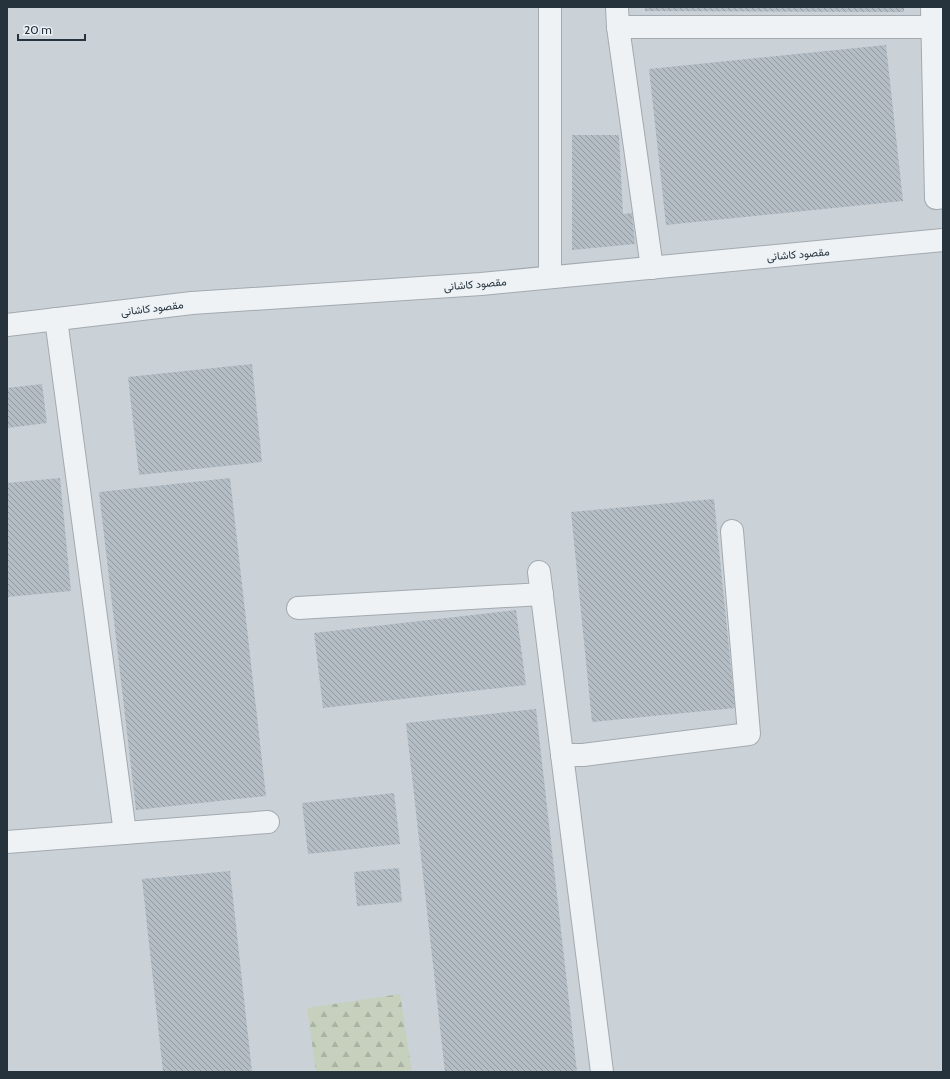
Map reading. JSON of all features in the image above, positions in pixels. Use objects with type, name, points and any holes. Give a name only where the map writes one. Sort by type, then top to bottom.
[{"type":"lane","points":[[550,7],[550,277]]},
{"type":"lane","points":[[652,268],[617,17],[932,17],[936,198],[943,197]]},
{"type":"lane","name":"مقصود کاشانی","points":[[7,325],[192,303],[473,284],[943,240]]},
{"type":"lane","points":[[56,319],[124,833]]},
{"type":"lane","points":[[562,754],[582,754],[749,734],[732,531]]},
{"type":"lane","points":[[539,572],[602,1072]]},
{"type":"lane","points":[[298,608],[542,594]]},
{"type":"lane","points":[[7,842],[268,822]]},
{"type":"shaded area","points":[[7,7],[943,7],[943,1072],[7,1072]]},
{"type":"green space","points":[[400,994],[412,1072],[316,1072],[307,1008]]},
{"type":"building","points":[[645,7],[904,7],[904,12],[645,11]]},
{"type":"building","points":[[886,45],[903,201],[666,225],[649,69]]},
{"type":"building","points":[[572,135],[619,135],[623,214],[632,213],[635,244],[572,250]]},
{"type":"building","points":[[252,364],[262,462],[139,475],[128,377]]},
{"type":"building","points":[[42,384],[47,423],[7,428],[7,388]]},
{"type":"building","points":[[60,478],[71,591],[7,597],[7,483]]},
{"type":"building","points":[[230,478],[266,796],[136,810],[99,492]]},
{"type":"building","points":[[714,499],[735,708],[592,722],[571,512]]},
{"type":"building","points":[[516,610],[526,685],[323,708],[314,633]]},
{"type":"building","points":[[536,709],[577,1072],[445,1072],[406,723]]},
{"type":"building","points":[[394,793],[400,844],[308,854],[302,803]]},
{"type":"building","points":[[399,868],[402,902],[357,906],[354,872]]},
{"type":"building","points":[[230,871],[252,1072],[163,1072],[142,879]]}]
